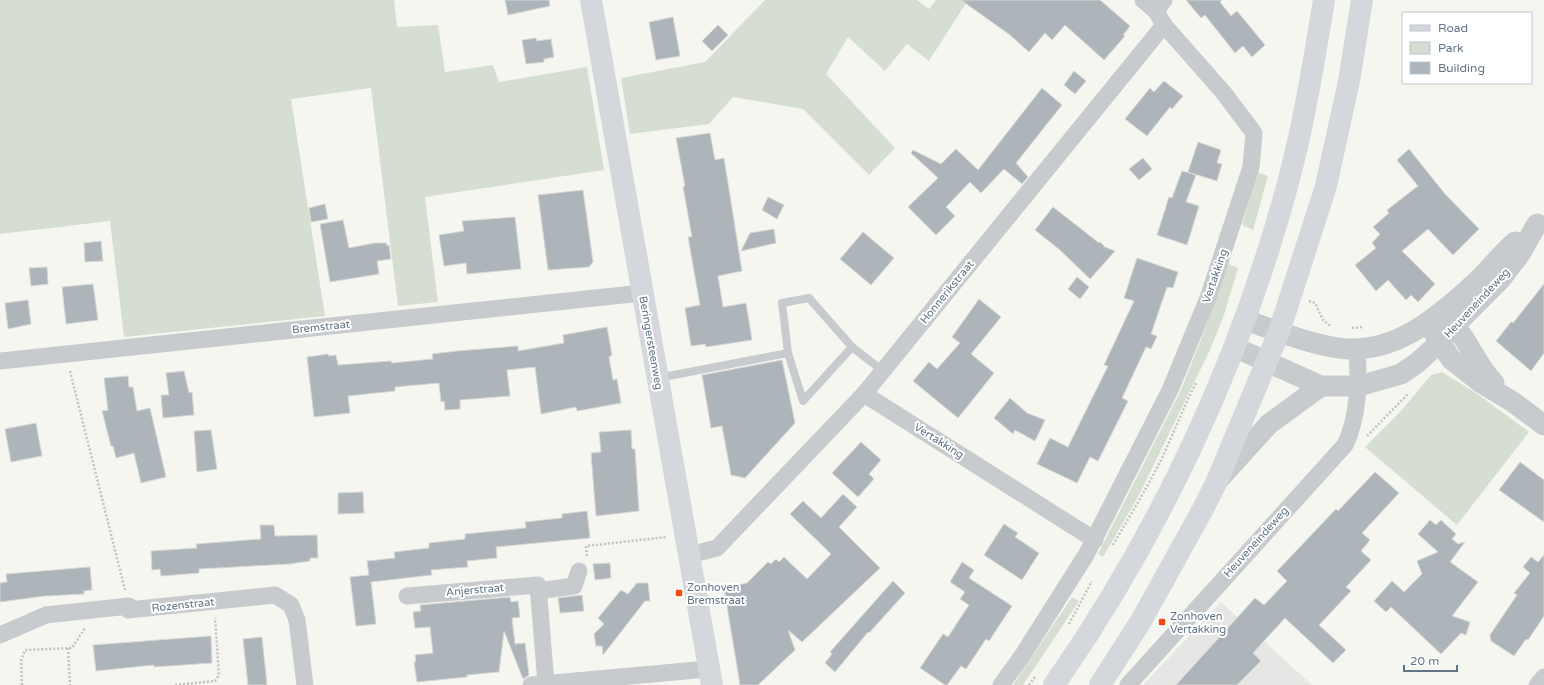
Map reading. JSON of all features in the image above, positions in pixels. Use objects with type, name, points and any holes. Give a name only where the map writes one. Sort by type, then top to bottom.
[{"type":"main road","name":"Beringersteenweg","points":[[591,0],[710,677]]},
{"type":"main road","points":[[1054,685],[1110,601],[1146,537],[1183,465],[1245,320],[1261,274],[1289,182],[1312,72],[1324,0]]},
{"type":"main road","points":[[1100,685],[1141,621],[1217,481],[1268,361],[1279,332],[1326,186],[1349,81],[1362,0]]},
{"type":"street","name":"Vertakking","points":[[1001,685],[1026,650],[1095,540],[1170,390],[1208,298],[1251,167],[1254,133],[1161,12],[1142,0]]},
{"type":"street","name":"Honnerikstraat","points":[[687,545],[717,548],[864,394],[1161,12]]},
{"type":"street","name":"Heuveneindeweg","points":[[1245,320],[1314,343],[1338,348],[1374,348],[1391,343],[1441,321],[1500,280],[1520,254],[1540,220]]},
{"type":"street","name":"Bremstraat","points":[[0,361],[642,292]]},
{"type":"street","points":[[1441,321],[1439,344],[1451,359],[1480,382],[1513,402],[1544,425]]},
{"type":"street","points":[[1441,321],[1486,376],[1513,402]]},
{"type":"street","name":"Heuveneindeweg","points":[[1234,347],[1321,386],[1359,386],[1401,374],[1417,363],[1439,344]]},
{"type":"street","name":"Heuveneindeweg","points":[[1128,685],[1345,445],[1350,432],[1359,386],[1357,349]]},
{"type":"street","points":[[1217,481],[1269,424],[1321,386]]},
{"type":"street","name":"Vertakking","points":[[864,394],[1095,540]]},
{"type":"street","name":"Anjerstraat","points":[[407,596],[538,585],[538,591],[574,586],[579,571]]},
{"type":"street","points":[[538,591],[538,684],[710,677]]},
{"type":"street","name":"Rozenstraat","points":[[0,635],[46,615],[129,606],[128,610],[275,596],[291,605],[297,620],[305,685]]},
{"type":"street","points":[[1537,685],[1544,677]]},
{"type":"lane","points":[[852,347],[803,401],[788,352],[782,303],[809,298],[852,347],[883,371]]},
{"type":"lane","points":[[657,378],[788,352]]},
{"type":"path","points":[[1315,303],[1323,320],[1335,326]]},
{"type":"path","points":[[1346,328],[1366,327]]},
{"type":"path","points":[[66,355],[129,606]]},
{"type":"path","points":[[579,571],[588,567],[586,546],[687,545]]},
{"type":"path","points":[[175,685],[215,681],[219,675],[214,602]]},
{"type":"path","points":[[22,685],[21,662],[24,650],[72,648],[95,610]]},
{"type":"path","points":[[68,648],[70,685]]},
{"type":"shaded area","points":[[1221,602],[1312,685],[1143,685]]},
{"type":"green space","points":[[0,0],[394,0],[397,27],[438,25],[445,72],[493,65],[499,82],[587,67],[604,170],[425,197],[438,302],[398,306],[371,88],[291,99],[325,316],[124,337],[110,221],[0,234]]},
{"type":"green space","points":[[765,0],[917,0],[929,9],[936,0],[968,0],[929,61],[907,44],[885,71],[848,37],[826,74],[895,148],[869,175],[803,109],[733,97],[709,124],[630,134],[621,78],[705,62]]},
{"type":"green space","points":[[1257,172],[1268,176],[1253,230],[1242,225]]},
{"type":"green space","points":[[1228,264],[1238,268],[1224,315],[1210,350],[1139,495],[1103,557],[1098,554],[1181,390]]},
{"type":"green space","points":[[1442,372],[1476,393],[1529,432],[1457,525],[1365,447],[1401,411],[1431,375]]},
{"type":"green space","points":[[1072,597],[1079,601],[1023,685],[1013,685]]},
{"type":"building","points":[[505,0],[549,0],[550,6],[508,15]]},
{"type":"building","points":[[961,0],[1100,0],[1130,26],[1123,35],[1125,36],[1104,60],[1065,25],[1052,40],[1045,33],[1029,52],[1010,35]]},
{"type":"building","points":[[1186,0],[1222,0],[1220,2],[1231,16],[1237,11],[1265,45],[1252,57],[1243,46],[1235,53],[1205,15],[1201,18]]},
{"type":"building","points":[[673,17],[680,56],[656,60],[649,22]]},
{"type":"building","points":[[718,25],[728,35],[712,51],[702,41]]},
{"type":"building","points":[[536,38],[537,41],[551,39],[554,57],[544,59],[544,62],[526,64],[522,40]]},
{"type":"building","points":[[1074,71],[1086,81],[1075,94],[1064,85]]},
{"type":"building","points":[[1164,81],[1183,96],[1172,109],[1170,107],[1147,136],[1125,119],[1150,88],[1154,92]]},
{"type":"building","points":[[1042,88],[1062,105],[1016,163],[1028,177],[1022,184],[1004,169],[981,193],[970,182],[946,207],[955,216],[936,235],[908,207],[938,178],[911,153],[913,150],[941,164],[956,149],[978,170]]},
{"type":"building","points":[[710,133],[715,160],[724,158],[742,271],[718,276],[723,307],[746,303],[752,340],[706,347],[705,344],[691,346],[685,308],[700,305],[688,237],[692,237],[683,187],[685,186],[676,138]]},
{"type":"building","points":[[1198,142],[1221,150],[1217,163],[1222,164],[1217,181],[1188,172]]},
{"type":"building","points":[[1409,149],[1445,194],[1479,229],[1453,255],[1428,229],[1402,251],[1435,284],[1418,302],[1411,295],[1406,300],[1388,280],[1376,291],[1355,265],[1376,248],[1372,243],[1380,234],[1373,227],[1389,213],[1387,210],[1418,186],[1397,160]]},
{"type":"building","points":[[1143,158],[1152,169],[1139,180],[1129,169]]},
{"type":"building","points":[[1182,171],[1196,175],[1186,202],[1199,206],[1187,245],[1157,235],[1169,197],[1172,198]]},
{"type":"building","points":[[583,190],[593,262],[589,267],[548,270],[538,195]]},
{"type":"building","points":[[768,197],[784,205],[777,219],[762,210]]},
{"type":"building","points":[[325,204],[328,219],[311,222],[309,208]]},
{"type":"building","points":[[1053,207],[1099,243],[1100,242],[1105,247],[1115,251],[1090,279],[1060,250],[1035,230]]},
{"type":"building","points":[[515,217],[521,269],[467,274],[466,263],[444,266],[439,235],[464,231],[462,221]]},
{"type":"building","points":[[343,220],[349,248],[375,243],[386,243],[387,246],[389,245],[391,259],[377,261],[379,274],[330,282],[320,224]]},
{"type":"building","points":[[774,229],[776,243],[741,251],[750,233]]},
{"type":"building","points":[[863,232],[894,258],[871,285],[840,259]]},
{"type":"building","points":[[101,241],[103,261],[85,262],[84,243]]},
{"type":"building","points":[[1137,258],[1178,272],[1173,288],[1167,287],[1151,334],[1157,336],[1151,349],[1146,347],[1122,398],[1128,401],[1098,461],[1090,457],[1077,483],[1037,464],[1050,438],[1068,447],[1108,366],[1104,365],[1134,301],[1124,298]]},
{"type":"building","points":[[47,267],[48,284],[31,286],[29,268]]},
{"type":"building","points":[[1077,277],[1089,287],[1080,299],[1068,289]]},
{"type":"building","points":[[93,284],[98,320],[66,324],[62,287]]},
{"type":"building","points":[[1544,284],[1544,353],[1531,371],[1496,341],[1511,322],[1513,323]]},
{"type":"building","points":[[979,299],[1001,317],[971,354],[994,373],[958,418],[913,381],[929,362],[937,369],[960,343],[952,337]]},
{"type":"building","points":[[28,300],[31,324],[8,329],[5,303]]},
{"type":"building","points":[[607,327],[612,355],[609,357],[613,380],[617,379],[621,403],[577,411],[576,407],[541,414],[535,367],[507,370],[510,396],[460,400],[460,409],[445,410],[444,401],[441,402],[439,383],[395,387],[395,391],[348,396],[350,413],[314,417],[307,357],[328,354],[329,356],[336,355],[338,365],[391,361],[392,363],[433,359],[432,354],[518,346],[518,351],[564,343],[563,335]]},
{"type":"building","points":[[782,360],[795,423],[745,478],[731,475],[722,426],[711,428],[702,375]]},
{"type":"building","points":[[184,371],[189,393],[192,392],[194,415],[163,418],[161,395],[169,395],[166,373]]},
{"type":"building","points":[[128,376],[129,387],[133,387],[137,411],[150,408],[166,477],[141,483],[134,453],[116,458],[113,446],[111,446],[102,411],[108,410],[104,378]]},
{"type":"building","points":[[1010,398],[1027,413],[1045,420],[1035,441],[1015,430],[1013,434],[994,418]]},
{"type":"building","points":[[36,423],[42,456],[11,462],[5,429]]},
{"type":"building","points":[[211,430],[217,469],[197,472],[194,431]]},
{"type":"building","points":[[631,430],[632,449],[635,449],[639,511],[596,516],[591,453],[601,452],[599,432]]},
{"type":"building","points":[[861,442],[881,460],[869,474],[874,479],[858,497],[832,473]]},
{"type":"building","points":[[1520,462],[1544,480],[1544,522],[1499,490]]},
{"type":"building","points":[[1375,472],[1399,493],[1362,533],[1370,540],[1361,551],[1371,560],[1346,587],[1351,591],[1319,625],[1346,650],[1333,663],[1285,618],[1253,653],[1261,661],[1237,685],[1176,685],[1255,598],[1264,605],[1287,581],[1277,571],[1336,509],[1338,511]]},
{"type":"building","points":[[363,492],[364,513],[338,514],[338,493]]},
{"type":"building","points":[[843,494],[857,507],[839,527],[880,568],[802,642],[788,630],[795,650],[758,685],[740,685],[724,588],[747,583],[768,562],[771,564],[776,559],[779,562],[784,557],[807,579],[831,554],[790,514],[803,501],[821,518]]},
{"type":"building","points":[[587,511],[590,538],[496,547],[497,558],[467,561],[468,567],[431,570],[432,575],[371,582],[376,624],[356,626],[350,577],[369,575],[367,561],[395,558],[394,552],[429,548],[429,543],[465,539],[465,534],[526,528],[525,522],[562,518],[562,514]]},
{"type":"building","points":[[1430,520],[1436,525],[1441,520],[1456,534],[1452,539],[1458,544],[1465,542],[1450,562],[1478,582],[1452,616],[1470,622],[1466,635],[1461,633],[1441,654],[1391,607],[1386,612],[1374,601],[1392,581],[1404,592],[1422,574],[1417,561],[1438,552],[1418,534]]},
{"type":"building","points":[[1004,524],[1018,533],[1015,537],[1039,553],[1022,580],[984,555]]},
{"type":"building","points":[[260,525],[274,525],[275,536],[317,535],[318,558],[310,558],[310,561],[289,564],[199,569],[199,573],[161,576],[160,569],[152,570],[151,551],[197,548],[196,544],[261,539]]},
{"type":"building","points":[[1544,555],[1544,616],[1528,640],[1526,639],[1514,656],[1491,641],[1490,635],[1517,595],[1514,593],[1530,573],[1523,567],[1531,557],[1538,562]]},
{"type":"building","points":[[962,562],[974,570],[969,578],[1012,606],[989,641],[986,639],[966,669],[961,666],[947,685],[945,685],[920,668],[943,634],[948,637],[969,605],[960,599],[965,592],[950,582]]},
{"type":"building","points":[[610,563],[611,578],[595,580],[593,564]]},
{"type":"building","points":[[90,567],[92,590],[84,591],[84,594],[45,596],[0,602],[0,583],[7,582],[6,574]]},
{"type":"building","points":[[893,581],[905,593],[869,633],[868,632],[835,672],[825,663],[832,654],[830,652]]},
{"type":"building","points":[[637,583],[648,583],[650,601],[645,601],[603,655],[602,646],[596,646],[594,634],[604,624],[598,618],[621,590],[628,594]]},
{"type":"building","points":[[582,595],[584,611],[560,613],[558,598]]},
{"type":"building","points":[[510,597],[511,602],[518,601],[520,617],[512,618],[515,644],[525,643],[529,675],[523,679],[504,631],[499,672],[417,682],[414,662],[416,662],[415,655],[433,653],[430,627],[415,628],[413,612],[421,611],[420,605]]},
{"type":"building","points":[[211,636],[212,663],[154,667],[154,665],[96,671],[93,645]]},
{"type":"building","points":[[262,637],[267,685],[248,685],[243,639]]},
{"type":"place","name":"Zonhoven Bremstraat","points":[[679,593]]},
{"type":"place","name":"Zonhoven Vertakking","points":[[1162,622]]}]
